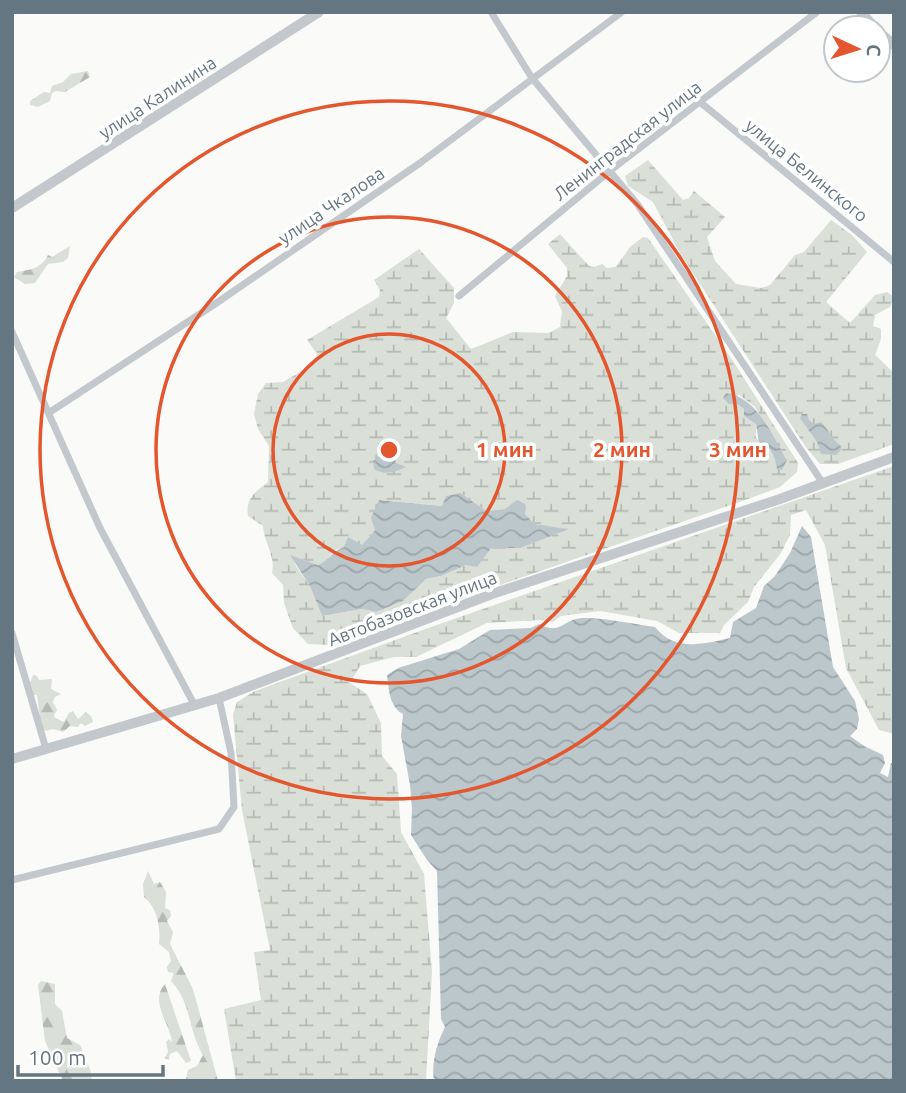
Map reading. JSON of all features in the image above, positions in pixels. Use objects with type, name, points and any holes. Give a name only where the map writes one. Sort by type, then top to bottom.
[{"type":"street","name":"улица Калинина","points":[[12,208],[319,12]]},
{"type":"street","points":[[491,12],[532,78],[638,205],[822,482],[894,457]]},
{"type":"street","name":"улица Чкалова","points":[[50,412],[215,304],[410,170],[622,12]]},
{"type":"street","name":"Ленинградская улица","points":[[459,296],[611,170],[817,12]]},
{"type":"street","name":"улица Белинского","points":[[699,103],[894,262]]},
{"type":"street","points":[[12,332],[100,528],[195,706]]},
{"type":"street","name":"Автобазовская улица","points":[[12,759],[219,698],[492,594],[780,499],[822,482]]},
{"type":"street","points":[[12,633],[46,749]]},
{"type":"street","points":[[12,880],[219,829],[234,807],[231,753],[219,698]]},
{"type":"green space","points":[[88,71],[90,77],[65,92],[52,93],[50,101],[38,107],[30,105],[30,101],[44,92],[50,93],[52,86],[63,82],[71,74]]},
{"type":"green space","points":[[648,160],[683,200],[689,198],[694,191],[725,217],[707,237],[715,261],[736,284],[761,288],[770,285],[795,255],[804,252],[831,220],[852,235],[867,252],[826,302],[850,323],[875,295],[887,292],[894,297],[890,307],[875,315],[873,326],[881,329],[881,339],[875,355],[894,373],[894,444],[838,464],[820,464],[805,446],[680,253],[653,202],[628,186],[625,176]]},
{"type":"green space","points":[[560,234],[589,266],[602,264],[607,268],[616,267],[630,247],[643,237],[648,238],[733,361],[798,463],[797,472],[780,487],[375,631],[331,645],[308,644],[293,628],[284,603],[283,585],[272,573],[272,561],[263,526],[248,516],[250,500],[268,482],[269,446],[258,429],[254,414],[258,394],[266,383],[283,382],[315,363],[317,354],[307,340],[379,297],[380,290],[374,280],[419,249],[454,288],[454,303],[446,318],[471,349],[513,332],[548,333],[560,327],[562,311],[555,296],[567,276],[567,268],[548,244]],"holes":[[[738,394],[755,407],[787,460],[775,460],[773,453],[756,438],[756,424],[744,416],[744,409],[737,404]],[[461,493],[486,511],[505,509],[525,514],[535,524],[566,529],[521,548],[491,548],[466,565],[441,576],[426,579],[403,601],[376,612],[362,609],[322,616],[310,586],[292,556],[318,565],[327,560],[334,550],[362,545],[375,530],[379,500],[442,506]]]},
{"type":"green space","points":[[70,246],[68,258],[63,262],[48,264],[35,283],[25,284],[14,277],[17,272],[35,268],[48,255],[52,257]]},
{"type":"green space","points":[[894,466],[894,734],[879,730],[846,668],[825,545],[806,510],[791,515],[790,535],[781,553],[754,587],[748,602],[724,625],[720,633],[679,633],[657,621],[600,611],[561,616],[553,622],[541,620],[487,623],[416,657],[394,657],[360,666],[350,683],[367,694],[381,723],[382,756],[397,774],[401,832],[424,874],[432,972],[426,1081],[236,1081],[224,1009],[261,1000],[254,952],[270,950],[242,810],[233,715],[237,702],[255,691],[431,627]]},
{"type":"green space","points":[[33,675],[39,680],[52,679],[51,689],[61,694],[55,697],[53,702],[57,710],[55,718],[64,722],[73,711],[78,719],[86,712],[93,722],[85,726],[81,723],[78,727],[70,726],[63,732],[53,729],[45,731],[41,726],[37,695],[29,694],[28,682]]},
{"type":"green space","points":[[148,871],[154,884],[160,882],[166,892],[165,908],[170,910],[171,916],[167,921],[173,932],[170,944],[193,989],[218,1081],[186,1079],[188,1070],[197,1066],[203,1055],[183,998],[171,981],[174,973],[168,972],[167,967],[171,961],[169,952],[159,944],[159,925],[155,912],[144,897],[143,884]]},
{"type":"green space","points":[[41,981],[55,984],[55,1004],[62,1011],[67,1038],[80,1045],[92,1081],[63,1081],[45,1041],[38,985]]},
{"type":"green space","points":[[165,984],[191,1061],[186,1063],[177,1051],[170,1054],[169,1060],[165,1058],[168,1052],[166,1042],[169,1039],[172,1042],[159,998]]},
{"type":"water","points":[[726,393],[737,396],[755,409],[787,460],[782,470],[777,469],[770,450],[759,443],[756,424],[744,416],[744,409],[737,404],[729,404],[723,398]]},
{"type":"water","points":[[802,414],[807,414],[814,424],[821,422],[824,425],[841,446],[836,455],[821,454],[817,442],[800,418]]},
{"type":"water","points":[[381,442],[394,452],[396,463],[406,467],[390,472],[374,469],[373,461],[380,455],[378,443]]},
{"type":"water","points":[[461,493],[486,511],[505,509],[517,500],[526,505],[525,514],[535,524],[568,529],[521,548],[491,548],[477,567],[466,565],[441,576],[426,579],[403,601],[376,612],[362,609],[322,616],[310,586],[290,555],[318,565],[344,547],[348,537],[362,545],[375,530],[371,518],[379,500],[442,506],[446,496]]},
{"type":"water","points":[[802,526],[811,537],[833,667],[855,701],[859,719],[857,729],[850,736],[883,755],[885,763],[880,773],[888,777],[891,763],[894,763],[894,1081],[434,1081],[435,1053],[445,1027],[441,1019],[437,871],[411,835],[410,785],[401,736],[403,714],[392,702],[387,675],[398,668],[459,649],[490,630],[531,628],[539,624],[553,628],[584,618],[655,627],[663,635],[680,643],[700,644],[730,638],[733,622],[756,608],[764,586],[775,576],[790,553]]}]
